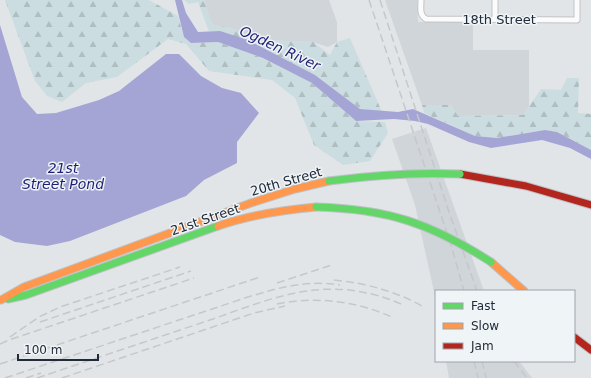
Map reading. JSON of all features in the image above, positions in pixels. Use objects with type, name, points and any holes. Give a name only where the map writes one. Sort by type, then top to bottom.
[{"type":"main road","name":"20th Street","points":[[0,300],[24,287],[252,203],[295,189],[358,176],[392,173],[460,174],[552,192],[591,205]]},
{"type":"main road","name":"21st Street","points":[[0,300],[26,295],[238,219],[270,212],[316,207],[359,208],[382,212],[428,227],[449,236],[491,262],[523,290]]},
{"type":"main road","points":[[575,338],[591,350]]},
{"type":"street","name":"18th Street","points":[[421,0],[422,17],[426,19],[577,20],[577,0]]},
{"type":"street","points":[[495,0],[495,19]]},
{"type":"shaded area","points":[[204,0],[329,0],[337,22],[337,42],[328,47],[313,42],[259,40],[231,28],[214,25],[210,20]]},
{"type":"shaded area","points":[[385,0],[417,0],[418,22],[473,22],[473,50],[529,50],[529,106],[523,115],[458,116],[451,105],[422,105]]},
{"type":"shaded area","points":[[426,128],[484,290],[435,290],[435,296],[415,205],[392,139]]},
{"type":"shaded area","points":[[446,362],[520,362],[532,378],[449,378]]},
{"type":"green space","points":[[5,0],[149,0],[178,16],[184,37],[191,43],[218,42],[263,58],[312,83],[356,121],[385,122],[388,133],[370,161],[343,165],[314,145],[295,98],[272,80],[209,71],[186,44],[168,39],[117,77],[86,83],[62,102],[47,96],[35,81]]},
{"type":"green space","points":[[184,0],[204,0],[210,20],[214,25],[231,28],[259,40],[313,42],[330,55],[337,42],[350,38],[382,112],[360,109],[315,75],[220,31],[209,32],[198,2],[189,4]]},
{"type":"green space","points":[[567,78],[579,78],[578,113],[591,114],[591,150],[557,132],[545,130],[497,138],[475,136],[424,113],[422,105],[451,105],[458,116],[523,115],[541,89],[561,90]]},
{"type":"water","name":"Ogden River","points":[[175,0],[182,0],[186,13],[198,32],[220,31],[248,40],[315,75],[360,109],[398,112],[413,109],[475,136],[497,138],[545,130],[557,132],[591,150],[591,159],[570,148],[542,140],[491,148],[469,142],[428,124],[415,121],[394,119],[356,121],[312,83],[263,58],[218,42],[191,43],[184,37]]},
{"type":"water","name":"21st Street Pond","points":[[0,25],[22,97],[37,114],[56,113],[99,100],[119,91],[166,54],[179,54],[201,76],[222,88],[241,93],[259,113],[237,142],[237,163],[204,180],[186,196],[70,241],[47,246],[15,242],[0,235]]},
{"type":"railway","points":[[369,0],[451,245],[464,290]]},
{"type":"railway","points":[[380,0],[449,212],[477,290]]},
{"type":"railway","points":[[277,283],[332,265]]},
{"type":"railway","points":[[10,337],[39,317],[60,307],[180,267]]},
{"type":"railway","points":[[40,322],[191,271]]},
{"type":"railway","points":[[0,364],[260,277]]},
{"type":"railway","points":[[0,344],[194,278]]},
{"type":"railway","points":[[334,280],[380,288],[422,306]]},
{"type":"railway","points":[[5,378],[272,290],[294,285],[316,283],[340,285]]},
{"type":"railway","points":[[37,378],[260,302],[301,292],[326,289],[359,291],[380,296],[401,304]]},
{"type":"railway","points":[[277,304],[306,300],[321,300],[364,307],[392,317]]},
{"type":"railway","points":[[62,378],[254,313],[285,306]]},
{"type":"railway","points":[[474,362],[478,378]]},
{"type":"railway","points":[[482,362],[486,378]]},
{"type":"railway","points":[[515,362],[527,378]]},
{"type":"railway","points":[[26,378],[41,373]]},
{"type":"traffic: fast","points":[[329,181],[394,174],[460,174]]},
{"type":"traffic: fast","points":[[316,207],[365,211],[408,221],[448,237],[491,262]]},
{"type":"traffic: fast","points":[[8,299],[26,295],[218,226]]},
{"type":"traffic: slow","points":[[1,300],[24,287],[251,203],[295,189],[329,181]]},
{"type":"traffic: slow","points":[[218,226],[266,214],[316,207]]},
{"type":"traffic: slow","points":[[491,262],[523,290]]},
{"type":"traffic: jam","points":[[460,174],[526,186],[591,205]]},
{"type":"traffic: jam","points":[[575,338],[591,350]]}]
